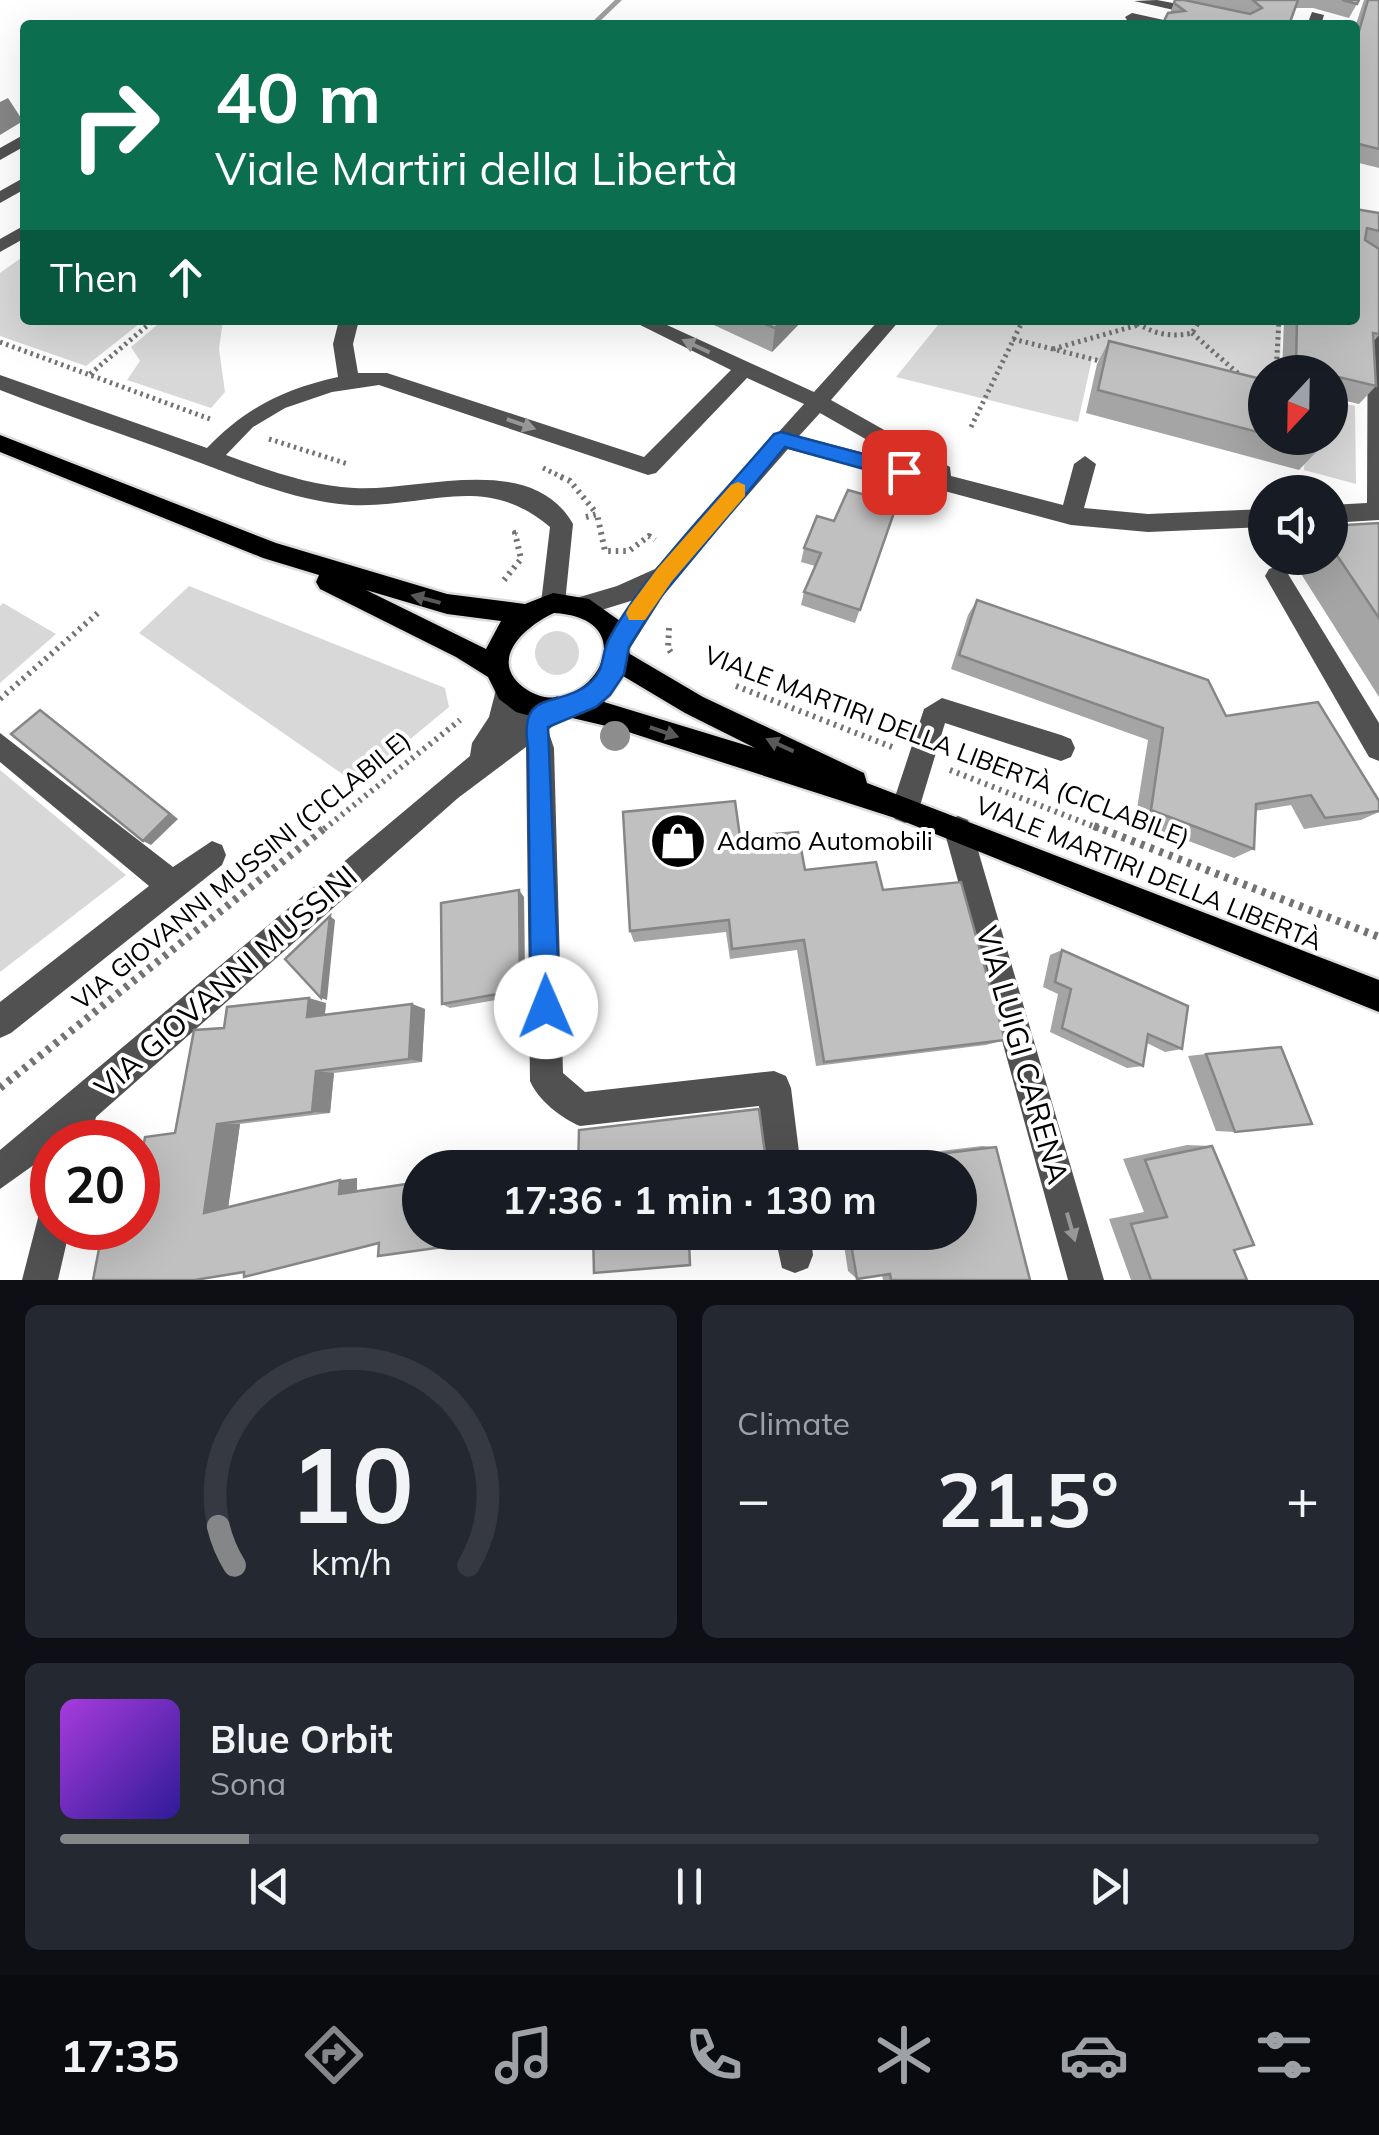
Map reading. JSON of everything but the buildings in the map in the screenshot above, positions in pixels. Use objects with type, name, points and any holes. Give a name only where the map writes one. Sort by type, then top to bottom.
[{"type":"main road","name":"VIALE MARTIRI DELLA LIBERTÀ","points":[[0,443],[271,551],[447,604],[523,614],[552,603],[582,606],[606,621],[618,652],[694,705],[817,762],[901,807]]},
{"type":"main road","name":"VIALE MARTIRI DELLA LIBERTÀ","points":[[271,551],[532,700],[618,717],[901,807],[1379,996]]},
{"type":"main road","points":[[523,614],[500,638],[532,700],[602,688],[618,652]]},
{"type":"street","points":[[1141,0],[1225,17]]},
{"type":"street","points":[[1348,513],[1379,511],[1377,263],[1360,255]]},
{"type":"street","points":[[348,325],[343,344],[349,382]]},
{"type":"street","points":[[651,325],[816,401],[968,488]]},
{"type":"street","points":[[618,652],[664,575],[885,325]]},
{"type":"street","points":[[211,458],[251,418],[287,401],[349,382],[380,378],[648,467],[745,368]]},
{"type":"street","points":[[0,382],[289,484],[354,497],[497,486],[530,496],[562,524],[552,603]]},
{"type":"street","points":[[781,439],[1071,516],[1148,523],[1248,519]]},
{"type":"street","points":[[1071,516],[1085,464]]},
{"type":"street","points":[[582,606],[622,595],[664,575]]},
{"type":"street","points":[[1277,576],[1379,748]]},
{"type":"street","points":[[532,700],[540,748],[547,1081],[580,1108],[774,1088],[782,1150]]},
{"type":"street","name":"VIA GIOVANNI MUSSINI","points":[[448,788],[494,736],[502,720],[532,700]]},
{"type":"street","name":"VIA GIOVANNI MUSSINI","points":[[0,1172],[81,1108],[448,788],[532,700]]},
{"type":"street","points":[[901,807],[933,717],[942,710],[1061,748]]},
{"type":"street","points":[[0,745],[172,886]]},
{"type":"street","name":"VIA LUIGI CARENA","points":[[958,830],[1086,1280]]},
{"type":"street","points":[[0,1022],[212,855]]},
{"type":"street","points":[[78,1120],[81,1108]]},
{"type":"street","points":[[40,1280],[47,1250]]},
{"type":"path","points":[[90,374],[148,325]]},
{"type":"path","points":[[971,427],[1020,325]]},
{"type":"path","points":[[1051,349],[1126,325]]},
{"type":"path","points":[[1143,325],[1172,336],[1192,333],[1248,382]]},
{"type":"path","points":[[1192,333],[1197,325]]},
{"type":"path","points":[[1277,355],[1279,325]]},
{"type":"path","points":[[1013,339],[1105,362]]},
{"type":"path","points":[[0,342],[240,429],[364,465]]},
{"type":"path","points":[[536,466],[570,480],[597,514],[605,551],[630,552],[649,536],[683,556]]},
{"type":"path","points":[[488,586],[512,574],[520,563],[522,547],[514,533],[597,514]]},
{"type":"path","points":[[0,699],[99,612]]},
{"type":"path","name":"VIALE MARTIRI DELLA LIBERTÀ (CICLABILE)","points":[[671,618],[668,648],[677,660]]},
{"type":"path","name":"VIALE MARTIRI DELLA LIBERTÀ (CICLABILE)","points":[[730,684],[1379,937]]},
{"type":"path","name":"VIA GIOVANNI MUSSINI (CICLABILE)","points":[[0,1088],[465,715]]},
{"type":"shaded area","points":[[20,259],[20,325],[138,325],[86,366],[0,336],[0,273]]},
{"type":"shaded area","points":[[157,325],[222,325],[219,349],[225,392],[211,408],[127,380],[140,361],[131,347]]},
{"type":"shaded area","points":[[938,325],[1281,325],[1280,355],[1248,355],[1248,400],[1092,359],[1078,422],[896,377]]},
{"type":"shaded area","points":[[1348,404],[1355,406],[1356,484],[1348,482],[1348,475],[1304,470],[1305,455],[1348,455]]},
{"type":"shaded area","points":[[189,586],[445,688],[449,707],[361,780],[351,780],[139,633]]},
{"type":"shaded area","points":[[3,603],[56,634],[0,683],[0,606]]},
{"type":"shaded area","points":[[557,631],[573,637],[579,653],[573,669],[557,675],[541,669],[535,653],[541,637]]},
{"type":"shaded area","points":[[0,770],[126,875],[0,972]]},
{"type":"waterway","points":[[597,20],[619,0]]},
{"type":"slow traffic","points":[[637,613],[664,575],[738,490]]},
{"type":"place","name":"Adamo Automobili","points":[[678,841]]},
{"type":"route","points":[[546,1007],[540,748],[536,722],[602,688],[612,674],[618,645],[627,628],[664,575],[781,439],[904,472]]}]
